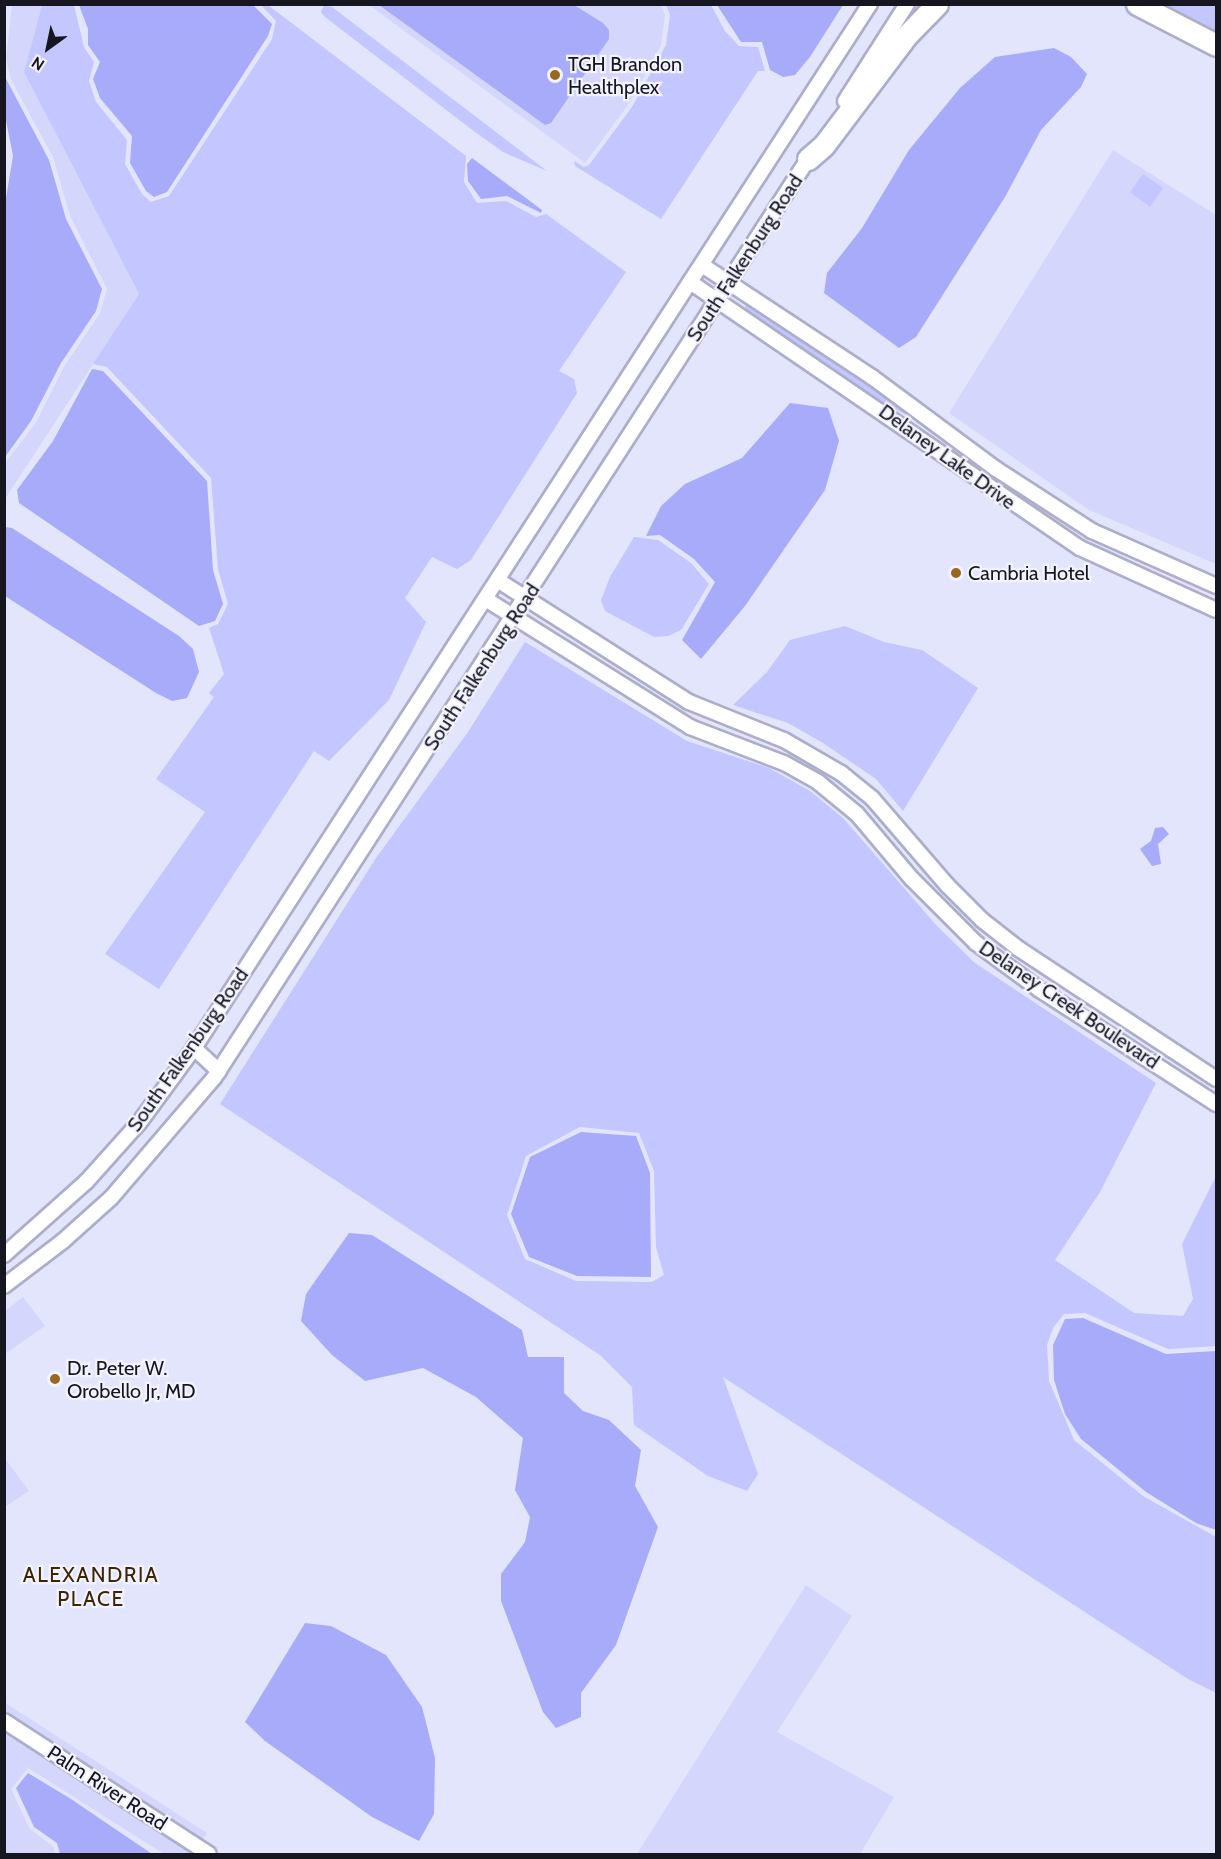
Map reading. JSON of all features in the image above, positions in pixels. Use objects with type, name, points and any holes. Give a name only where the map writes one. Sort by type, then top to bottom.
[{"type":"highway","points":[[808,159],[824,145],[907,35],[937,4]]},
{"type":"highway","points":[[1137,4],[1216,45]]},
{"type":"street","name":"South Falkenburg Road","points":[[10,1251],[86,1182],[165,1089],[184,1063],[499,581],[870,4]]},
{"type":"street","name":"South Falkenburg Road","points":[[4,1286],[32,1266],[111,1198],[217,1075],[907,4]]},
{"type":"street","name":"Delaney Lake Drive","points":[[702,265],[872,377],[996,469],[1092,531],[1216,586]]},
{"type":"street","name":"Delaney Lake Drive","points":[[690,282],[1080,548],[1216,610]]},
{"type":"street","name":"Delaney Creek Boulevard","points":[[499,581],[689,702],[721,718],[784,740],[841,773],[872,798],[947,885],[982,920],[1019,949],[1216,1079]]},
{"type":"street","name":"Delaney Creek Boulevard","points":[[483,605],[513,618],[690,727],[784,763],[818,782],[857,814],[912,879],[976,943],[1040,990],[1216,1104]]},
{"type":"street","points":[[194,1048],[217,1075]]},
{"type":"street","points":[[10,1251],[32,1266]]},
{"type":"street","name":"Palm River Road","points":[[4,1721],[209,1854]]},
{"type":"shaded area","name":"TGH Brandon Healthplex","points":[[661,4],[665,15],[661,45],[628,105],[585,163],[369,5]]},
{"type":"shaded area","points":[[12,5],[42,5],[24,72],[139,294],[5,499],[5,463],[35,424],[65,365],[100,313],[107,289],[70,216],[53,157],[11,80],[6,59]]},
{"type":"shaded area","points":[[42,5],[74,5],[84,47],[94,62],[89,81],[96,102],[127,140],[125,164],[142,194],[151,202],[169,196],[272,39],[276,21],[261,5],[268,5],[466,156],[464,182],[477,203],[506,201],[536,217],[546,214],[626,272],[559,371],[574,379],[577,393],[471,560],[457,569],[432,557],[405,598],[426,622],[389,700],[329,761],[314,751],[159,989],[105,954],[205,812],[156,779],[214,697],[209,693],[224,674],[209,628],[218,624],[228,604],[218,569],[211,478],[107,367],[93,364],[139,294],[24,72]]},
{"type":"shaded area","points":[[79,5],[253,5],[272,24],[268,36],[167,192],[154,197],[146,191],[130,163],[132,136],[100,98],[93,79],[100,62],[88,45],[88,29]]},
{"type":"shaded area","points":[[324,5],[332,7],[547,171],[503,152],[475,132],[325,17],[321,12]]},
{"type":"shaded area","points":[[379,5],[574,5],[603,23],[609,30],[609,39],[551,123],[545,125]]},
{"type":"shaded area","points":[[666,5],[711,5],[725,31],[739,46],[758,47],[765,71],[758,71],[661,219],[575,166],[574,161],[584,167],[589,165],[632,107],[666,45],[670,15]]},
{"type":"shaded area","points":[[717,5],[843,5],[810,57],[795,75],[783,77],[770,70],[762,42],[741,42]]},
{"type":"shaded area","points":[[1150,5],[1216,5],[1216,40]]},
{"type":"shaded area","points":[[1054,48],[1071,57],[1087,74],[1081,87],[1041,130],[1005,197],[916,337],[899,348],[824,293],[827,273],[862,228],[909,150],[960,88],[995,57]]},
{"type":"shaded area","points":[[4,75],[49,160],[66,219],[102,289],[96,311],[61,363],[31,421],[5,457],[4,210],[13,156],[5,115]]},
{"type":"shaded area","points":[[1113,150],[1216,215],[1216,564],[1089,510],[949,413]]},
{"type":"shaded area","points":[[472,158],[542,210],[541,213],[507,196],[481,199],[468,181],[467,164]]},
{"type":"shaded area","points":[[1143,174],[1163,188],[1150,207],[1130,192]]},
{"type":"shaded area","points":[[746,304],[890,398],[967,458],[914,418],[888,406],[744,311]]},
{"type":"shaded area","points":[[92,369],[103,371],[207,481],[213,570],[223,604],[215,621],[199,626],[19,503],[17,490],[53,441]]},
{"type":"shaded area","points":[[790,403],[828,408],[839,441],[825,490],[745,606],[701,659],[682,640],[715,582],[694,559],[660,535],[646,536],[661,506],[685,484],[742,458]]},
{"type":"shaded area","points":[[5,527],[12,528],[179,636],[193,649],[199,672],[187,698],[172,701],[156,693],[5,596]]},
{"type":"shaded area","points":[[634,537],[658,540],[691,563],[709,584],[681,630],[668,636],[654,637],[605,611],[601,600],[610,577]]},
{"type":"shaded area","points":[[845,626],[884,642],[922,650],[978,688],[903,811],[876,779],[823,743],[788,723],[733,705],[767,672],[790,640]]},
{"type":"shaded area","points":[[525,642],[687,741],[769,768],[810,791],[843,818],[937,926],[975,963],[1156,1083],[1100,1192],[1055,1260],[1134,1313],[1183,1316],[1193,1299],[1182,1244],[1216,1176],[1216,1346],[1168,1349],[1085,1313],[1064,1314],[1053,1328],[1047,1345],[1049,1381],[1074,1440],[1143,1496],[1216,1537],[1216,1693],[1188,1679],[723,1377],[758,1474],[747,1491],[708,1476],[634,1425],[632,1387],[600,1355],[220,1104],[376,858],[468,732]],"holes":[[[580,1127],[639,1133],[654,1171],[656,1247],[664,1275],[652,1282],[576,1281],[525,1259],[507,1215],[526,1156]]]},
{"type":"shaded area","points":[[1163,827],[1169,834],[1158,844],[1161,864],[1152,866],[1140,849],[1151,841],[1155,828]]},
{"type":"shaded area","points":[[581,1132],[636,1136],[650,1173],[651,1277],[577,1276],[529,1257],[511,1214],[530,1157]]},
{"type":"shaded area","points":[[349,1233],[372,1235],[522,1330],[528,1357],[564,1357],[564,1393],[583,1411],[609,1420],[641,1450],[635,1486],[658,1527],[616,1645],[581,1693],[581,1717],[556,1728],[543,1712],[501,1601],[501,1574],[525,1542],[530,1517],[515,1490],[523,1438],[476,1397],[423,1368],[365,1381],[332,1355],[301,1321],[306,1294]]},
{"type":"shaded area","points":[[23,1297],[45,1326],[5,1354],[5,1311]]},
{"type":"shaded area","points":[[1083,1318],[1166,1354],[1216,1351],[1216,1530],[1196,1523],[1146,1492],[1081,1439],[1065,1414],[1054,1380],[1053,1345],[1065,1319]]},
{"type":"shaded area","points":[[4,1457],[29,1491],[5,1507],[4,1507]]},
{"type":"shaded area","points":[[806,1585],[852,1616],[777,1732],[894,1797],[860,1854],[637,1854]]},
{"type":"shaded area","points":[[305,1623],[331,1626],[386,1655],[422,1707],[435,1758],[434,1814],[419,1841],[372,1817],[265,1741],[245,1722]]},
{"type":"shaded area","points":[[4,1702],[207,1833],[201,1842],[5,1714]]},
{"type":"shaded area","points":[[4,1729],[195,1853],[164,1854],[28,1768],[11,1789],[30,1829],[53,1846],[55,1854],[5,1854]]},
{"type":"shaded area","points":[[28,1773],[152,1854],[60,1854],[57,1843],[34,1827],[16,1788]]},
{"type":"place","name":"TGH Brandon Healthplex","points":[[555,75]]},
{"type":"place","name":"Cambria Hotel","points":[[956,573]]},
{"type":"place","name":"Dr. Peter W. Orobello Jr, MD","points":[[55,1379]]},
{"type":"district","name":"ALEXANDRIA PLACE","points":[[91,1587]]}]
